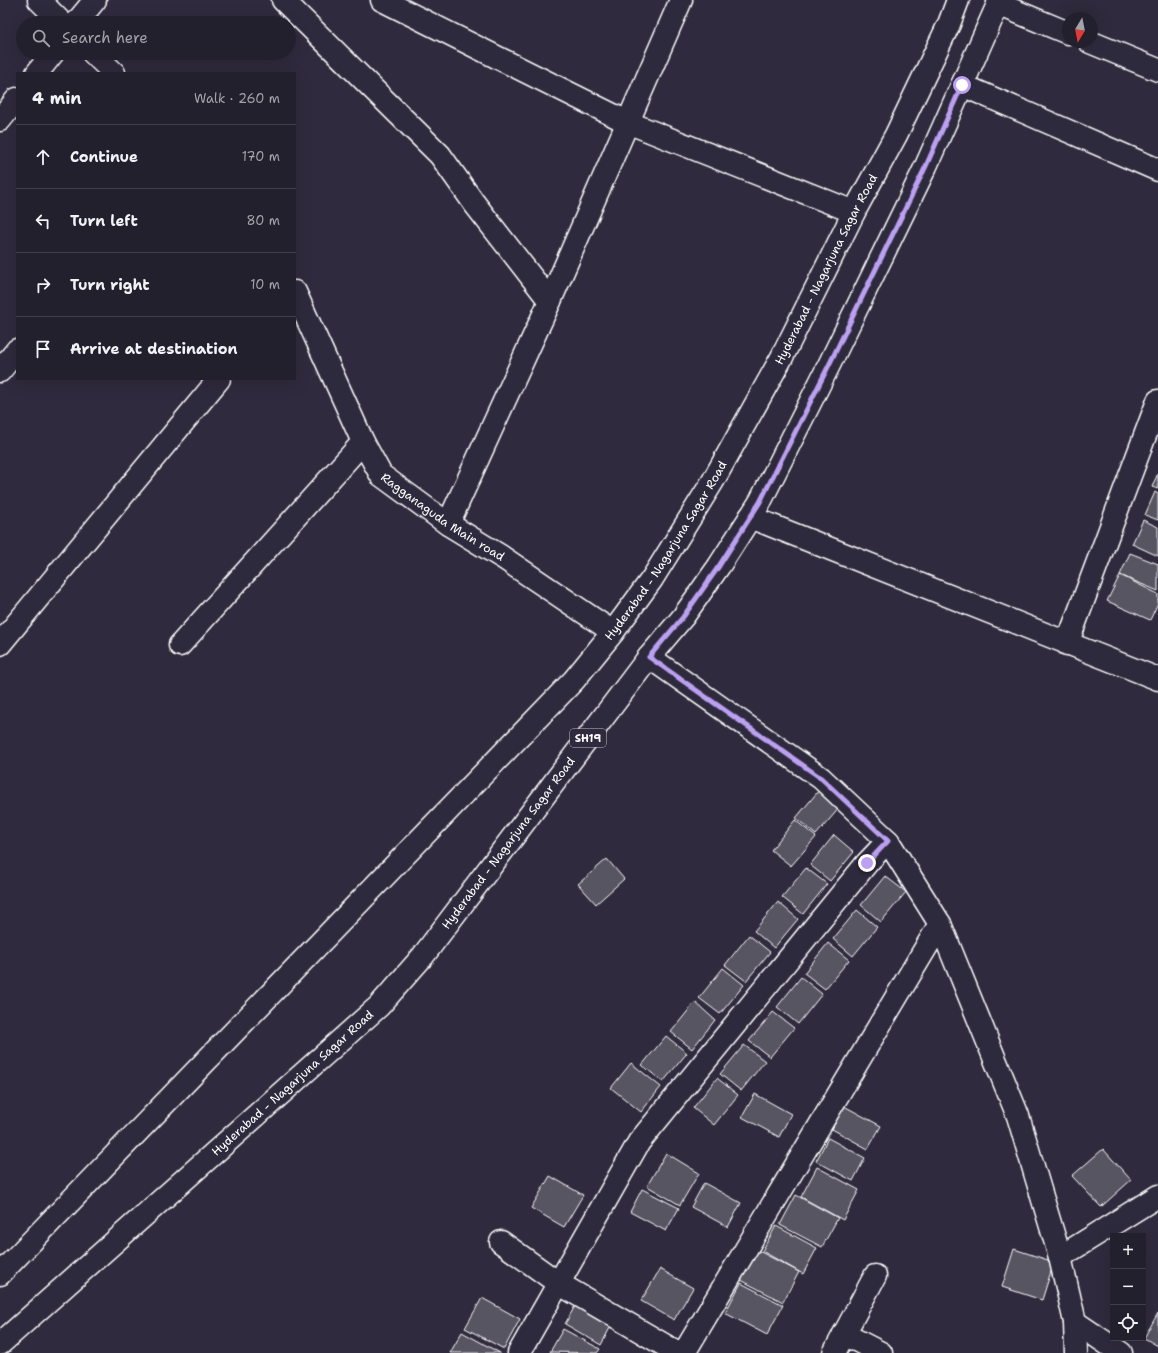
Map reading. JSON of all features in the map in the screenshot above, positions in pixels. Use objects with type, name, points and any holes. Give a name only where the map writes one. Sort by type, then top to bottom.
[{"type":"street","points":[[39,0],[55,16]]},
{"type":"street","points":[[82,16],[95,0]]},
{"type":"street","points":[[283,0],[440,155],[474,203],[550,301]]},
{"type":"street","points":[[382,0],[627,122],[854,212]]},
{"type":"street","points":[[448,524],[550,301],[681,0]]},
{"type":"street","name":"Hyderabad - Nagarjuna Sagar Road","points":[[0,1274],[574,680],[613,632],[652,579],[712,481],[782,357],[854,212],[896,135],[949,24],[958,0]]},
{"type":"street","points":[[999,2],[1062,30]]},
{"type":"street","name":"Hyderabad - Nagarjuna Sagar Road","points":[[0,1344],[379,1006],[423,956],[649,657],[683,617],[719,566],[760,502],[926,166],[999,2]]},
{"type":"street","points":[[1098,45],[1158,70]]},
{"type":"street","points":[[38,72],[47,60]]},
{"type":"street","points":[[100,60],[113,72]]},
{"type":"street","points":[[962,85],[1158,170]]},
{"type":"street","points":[[0,120],[16,100]]},
{"type":"street","name":"Ragganaguda Main road","points":[[296,294],[363,442],[381,475],[448,524],[502,557],[613,632]]},
{"type":"street","points":[[0,371],[16,351]]},
{"type":"street","points":[[0,644],[218,380]]},
{"type":"street","points":[[1066,644],[1158,401]]},
{"type":"street","points":[[180,645],[363,442]]},
{"type":"street","points":[[750,517],[1066,644],[1158,679]]},
{"type":"street","points":[[649,657],[821,778],[888,841],[940,924],[1018,1116],[1060,1257],[1075,1322],[1076,1353]]},
{"type":"street","points":[[519,1353],[639,1142],[867,863],[888,841]]},
{"type":"street","points":[[684,1353],[940,924]]},
{"type":"street","points":[[1060,1257],[1158,1196]]},
{"type":"street","points":[[501,1242],[558,1283],[678,1353]]},
{"type":"street","points":[[834,1353],[875,1276]]},
{"type":"street","points":[[1075,1322],[1121,1353]]},
{"type":"street","points":[[844,1334],[882,1353]]},
{"type":"building","points":[[1158,473],[1158,489],[1152,487]]},
{"type":"building","points":[[1155,492],[1158,494],[1158,520],[1145,515]]},
{"type":"building","points":[[1143,520],[1158,527],[1158,556],[1132,544]]},
{"type":"building","points":[[1130,553],[1158,564],[1158,591],[1120,575]]},
{"type":"building","points":[[1120,575],[1158,594],[1158,603],[1150,620],[1107,601]]},
{"type":"building","points":[[820,789],[841,806],[816,835],[796,818]]},
{"type":"building","points":[[795,820],[816,837],[791,866],[771,850]]},
{"type":"building","points":[[834,835],[854,852],[830,881],[810,865]]},
{"type":"building","points":[[607,859],[624,879],[596,904],[578,884]]},
{"type":"building","points":[[806,868],[827,884],[803,914],[782,897]]},
{"type":"building","points":[[885,876],[906,892],[881,922],[861,905]]},
{"type":"building","points":[[778,902],[798,919],[774,948],[754,931]]},
{"type":"building","points":[[857,910],[877,927],[853,956],[833,939]]},
{"type":"building","points":[[749,935],[770,952],[746,981],[725,965]]},
{"type":"building","points":[[828,943],[849,960],[825,989],[804,973]]},
{"type":"building","points":[[723,968],[744,985],[720,1014],[699,998]]},
{"type":"building","points":[[801,977],[822,994],[798,1024],[777,1007]]},
{"type":"building","points":[[695,1002],[715,1020],[692,1049],[671,1032]]},
{"type":"building","points":[[773,1012],[794,1028],[770,1057],[749,1041]]},
{"type":"building","points":[[666,1036],[687,1053],[663,1082],[642,1065]]},
{"type":"building","points":[[744,1045],[765,1061],[741,1091],[720,1074]]},
{"type":"building","points":[[631,1063],[661,1087],[641,1112],[611,1088]]},
{"type":"building","points":[[717,1078],[738,1095],[714,1125],[693,1108]]},
{"type":"building","points":[[755,1094],[791,1114],[779,1137],[742,1117]]},
{"type":"building","points":[[844,1106],[881,1126],[868,1149],[832,1129]]},
{"type":"building","points":[[828,1138],[865,1158],[853,1181],[816,1161]]},
{"type":"building","points":[[1103,1149],[1131,1180],[1101,1207],[1072,1176]]},
{"type":"building","points":[[666,1153],[699,1173],[680,1205],[647,1186]]},
{"type":"building","points":[[817,1167],[859,1190],[843,1220],[801,1197]]},
{"type":"building","points":[[550,1176],[583,1195],[564,1227],[531,1208]]},
{"type":"building","points":[[704,1183],[741,1203],[728,1227],[691,1207]]},
{"type":"building","points":[[642,1189],[679,1208],[666,1231],[630,1212]]},
{"type":"building","points":[[796,1195],[838,1218],[822,1247],[780,1225]]},
{"type":"building","points":[[776,1226],[817,1248],[803,1274],[762,1251]]},
{"type":"building","points":[[1014,1249],[1054,1262],[1042,1300],[1002,1287]]},
{"type":"building","points":[[757,1250],[799,1272],[783,1302],[741,1280]]},
{"type":"building","points":[[660,1269],[693,1288],[674,1320],[641,1301]]},
{"type":"building","points":[[741,1283],[783,1305],[767,1335],[725,1313]]},
{"type":"building","points":[[482,1298],[520,1319],[504,1349],[465,1328]]},
{"type":"building","points":[[575,1306],[611,1326],[601,1345],[565,1324]]},
{"type":"building","points":[[1158,1313],[1158,1346],[1146,1339],[1146,1334]]},
{"type":"building","points":[[563,1329],[600,1349],[597,1353],[550,1352]]},
{"type":"building","points":[[462,1332],[500,1353],[450,1353]]},
{"type":"route","points":[[867,863],[888,841],[821,778],[649,657],[683,617],[719,566],[760,502],[926,166],[962,85]]}]
